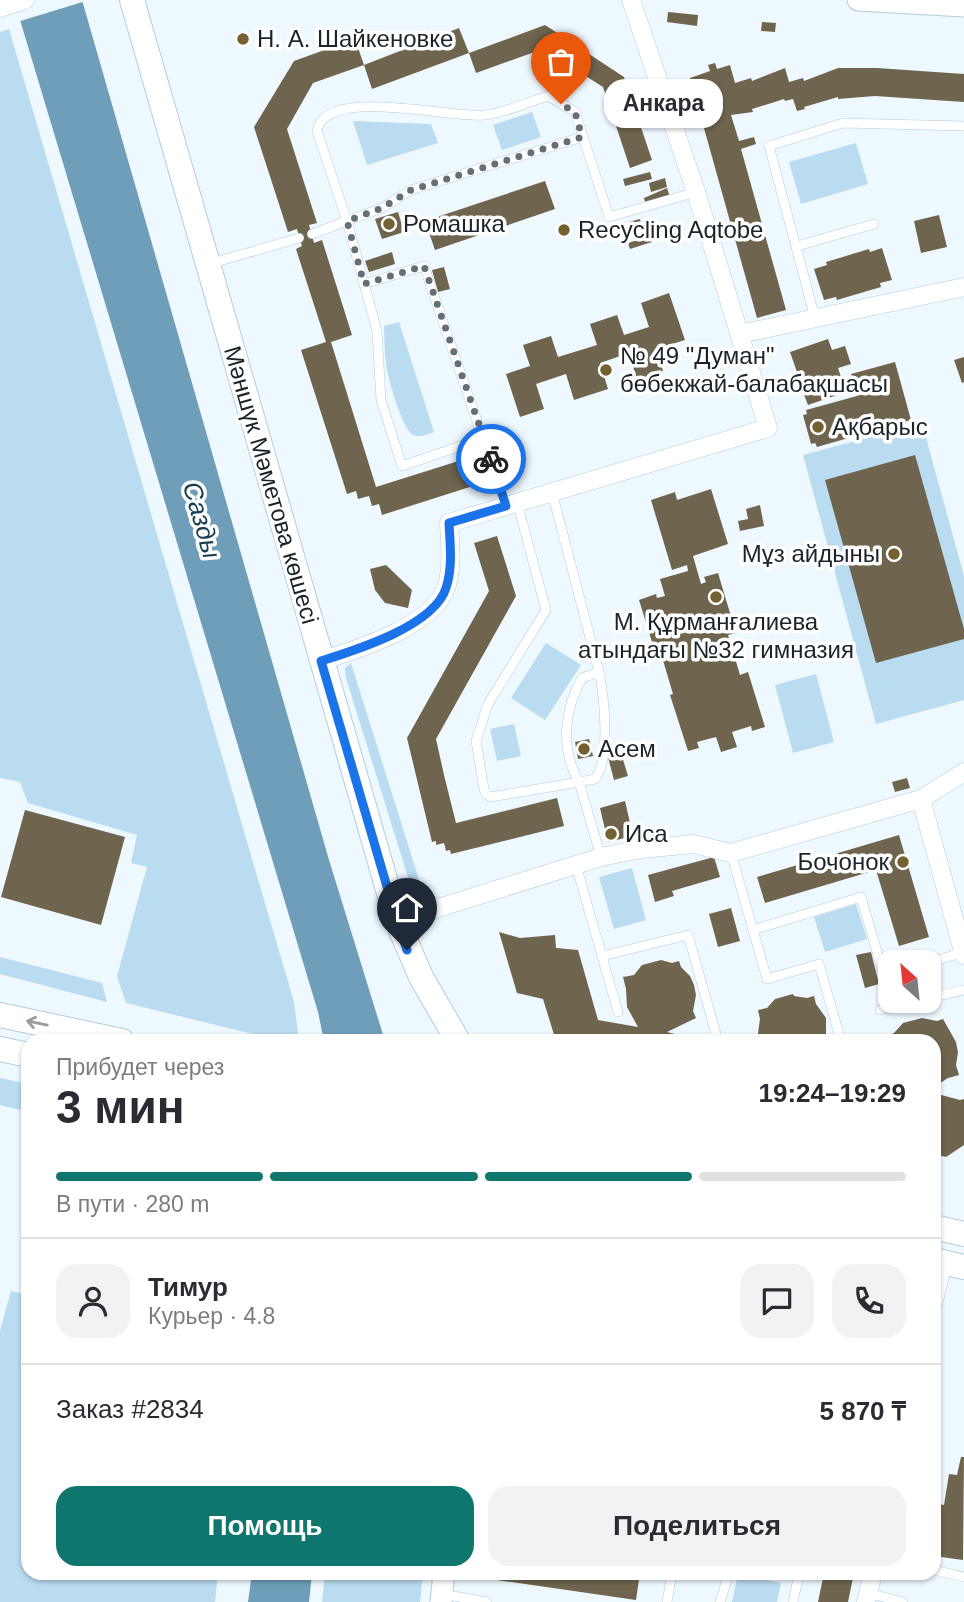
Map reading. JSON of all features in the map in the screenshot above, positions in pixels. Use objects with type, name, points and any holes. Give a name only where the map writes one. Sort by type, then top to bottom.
[{"type":"main road","name":"Мәншүк Мәметова көшесі","points":[[132,0],[397,921],[416,968],[454,1034]]},
{"type":"main road","points":[[0,1015],[87,1034]]},
{"type":"main road","points":[[0,1049],[21,1054]]},
{"type":"main road","points":[[941,1229],[964,1234]]},
{"type":"street","points":[[321,661],[374,643],[427,613],[446,591],[451,558],[449,523],[768,429],[696,192],[631,0]]},
{"type":"street","points":[[859,0],[964,6]]},
{"type":"street","points":[[740,334],[964,287]]},
{"type":"street","points":[[397,921],[601,857],[641,849],[693,844],[731,853],[920,799],[964,772]]},
{"type":"street","points":[[920,799],[964,954]]},
{"type":"street","points":[[941,1281],[947,1263]]},
{"type":"street","points":[[867,1597],[871,1580]]},
{"type":"lane","points":[[484,438],[402,466],[381,400],[377,331],[347,221],[317,131],[319,122],[329,113],[368,106],[485,115],[548,96],[575,112],[608,217],[696,192]]},
{"type":"lane","points":[[815,318],[769,146],[843,123],[964,126]]},
{"type":"lane","points":[[312,234],[382,208],[411,190],[582,137]]},
{"type":"lane","points":[[797,246],[874,224]]},
{"type":"lane","points":[[207,265],[299,238]]},
{"type":"lane","points":[[364,284],[424,266],[484,438],[511,504],[545,610],[488,704],[476,741],[484,789],[491,797],[595,779],[600,773],[603,761],[603,689],[552,492]]},
{"type":"lane","points":[[599,672],[582,678],[574,692],[566,728],[568,760],[579,782],[601,857]]},
{"type":"lane","points":[[731,853],[767,979],[819,964],[839,1034]]},
{"type":"lane","points":[[576,865],[618,1012]]},
{"type":"lane","points":[[753,930],[861,897],[878,955]]},
{"type":"lane","points":[[602,956],[688,935],[716,1034]]},
{"type":"lane","points":[[942,960],[964,954]]},
{"type":"lane","points":[[942,995],[964,989]]},
{"type":"lane","points":[[941,1572],[964,1577]]},
{"type":"lane","points":[[667,1602],[670,1580]]},
{"type":"lane","points":[[720,1602],[727,1580]]},
{"type":"lane","points":[[793,1602],[798,1580]]},
{"type":"lane","points":[[443,1590],[487,1602]]},
{"type":"lane","points":[[867,1597],[903,1602]]},
{"type":"shaded area","points":[[9,29],[294,1002],[298,1034],[253,1034],[126,1003],[117,976],[147,867],[131,863],[137,835],[28,803],[20,782],[0,778],[0,32]]},
{"type":"shaded area","points":[[532,112],[541,137],[502,150],[493,125]]},
{"type":"shaded area","points":[[353,121],[431,124],[438,143],[367,165]]},
{"type":"shaded area","points":[[856,143],[868,184],[801,204],[789,162]]},
{"type":"shaded area","points":[[399,322],[434,432],[424,435],[413,435],[404,423],[387,371],[384,326]]},
{"type":"shaded area","points":[[922,423],[964,576],[964,700],[876,724],[803,455]]},
{"type":"shaded area","points":[[546,643],[581,665],[545,720],[511,698]]},
{"type":"shaded area","points":[[351,663],[427,905],[421,905],[415,900],[346,678],[345,668]]},
{"type":"shaded area","points":[[816,674],[834,742],[793,753],[775,685]]},
{"type":"shaded area","points":[[514,724],[521,756],[497,761],[490,729]]},
{"type":"shaded area","points":[[632,868],[646,920],[614,929],[599,877]]},
{"type":"shaded area","points":[[856,904],[867,939],[825,952],[814,917]]},
{"type":"shaded area","points":[[0,957],[102,983],[107,1002],[0,974]]},
{"type":"shaded area","points":[[0,1078],[21,1082],[21,1110],[0,1105]]},
{"type":"shaded area","points":[[11,1291],[21,1293],[21,1580],[217,1580],[215,1602],[0,1602],[0,1331]]},
{"type":"shaded area","points":[[324,1580],[422,1580],[420,1602],[322,1602]]},
{"type":"shaded area","points":[[737,1580],[781,1583],[777,1602],[732,1602]]},
{"type":"water","name":"Сазды","points":[[14,0],[82,0],[329,860],[383,1034],[323,1034]]},
{"type":"water","points":[[251,1580],[311,1580],[309,1602],[248,1602]]},
{"type":"pier","points":[[11,0],[86,0],[86,1],[17,22]]},
{"type":"building","points":[[668,12],[698,15],[697,26],[667,22]]},
{"type":"building","points":[[762,22],[776,23],[775,32],[761,31]]},
{"type":"building","points":[[545,25],[624,77],[652,160],[630,168],[603,87],[543,49],[476,73],[469,53]]},
{"type":"building","points":[[459,28],[469,53],[372,89],[364,65]]},
{"type":"building","points":[[355,39],[364,65],[313,83],[287,129],[317,223],[309,225],[314,243],[322,240],[352,335],[331,342],[376,487],[468,458],[476,485],[382,515],[379,504],[372,506],[369,496],[358,499],[356,491],[347,494],[301,350],[326,342],[296,249],[302,246],[297,229],[288,232],[254,127],[294,61]]},
{"type":"building","points":[[715,63],[717,69],[730,65],[735,83],[751,78],[752,81],[785,68],[789,82],[803,78],[804,81],[838,68],[964,74],[964,102],[875,96],[838,97],[797,111],[793,99],[784,99],[752,109],[753,112],[731,115],[739,141],[754,137],[756,144],[741,149],[786,310],[757,318],[690,78],[710,71],[708,65]]},
{"type":"building","points":[[650,172],[652,179],[625,186],[623,179]]},
{"type":"building","points":[[665,178],[667,187],[651,192],[649,183]]},
{"type":"building","points":[[545,181],[555,209],[435,250],[425,221]]},
{"type":"building","points":[[667,188],[670,197],[645,202],[644,198]]},
{"type":"building","name":"Ромашка","points":[[398,212],[404,232],[382,239],[375,219]]},
{"type":"building","points":[[939,215],[947,247],[921,253],[914,221]]},
{"type":"building","points":[[640,219],[642,229],[631,233],[628,222]]},
{"type":"building","points":[[650,236],[652,242],[630,249],[628,243]]},
{"type":"building","points":[[882,248],[892,280],[880,283],[881,287],[837,300],[836,297],[824,300],[814,269],[827,265],[826,262],[869,249],[870,252]]},
{"type":"building","points":[[392,252],[395,264],[369,272],[365,261]]},
{"type":"building","points":[[444,267],[450,289],[438,292],[432,270]]},
{"type":"building","points":[[669,293],[685,340],[656,349],[663,371],[637,380],[629,353],[600,363],[608,389],[574,400],[566,374],[536,384],[544,409],[520,417],[506,374],[530,366],[523,345],[551,336],[558,357],[597,345],[590,324],[617,315],[624,335],[649,327],[641,303]]},
{"type":"building","points":[[828,339],[832,350],[845,346],[851,364],[838,368],[846,392],[808,405],[803,392],[807,390],[803,377],[799,378],[790,352]]},
{"type":"building","points":[[964,357],[964,382],[962,383],[954,360]]},
{"type":"building","points":[[895,362],[911,420],[817,447],[815,443],[811,444],[803,415],[807,414],[806,410],[857,396],[851,374]]},
{"type":"building","name":"Мұз айдыны","points":[[915,455],[964,629],[964,639],[876,663],[825,480]]},
{"type":"building","points":[[711,489],[728,544],[693,556],[701,584],[706,582],[704,577],[718,573],[736,633],[728,635],[740,675],[748,672],[765,727],[752,731],[751,726],[732,732],[737,747],[721,752],[716,737],[697,742],[699,748],[688,751],[670,695],[673,694],[662,657],[657,658],[639,600],[656,594],[657,598],[665,596],[660,579],[688,571],[687,565],[672,570],[651,500],[675,492],[677,500]]},
{"type":"building","points":[[760,505],[764,526],[740,531],[738,521],[748,519],[746,509]]},
{"type":"building","points":[[497,536],[516,596],[436,739],[444,775],[456,823],[557,798],[564,826],[451,854],[450,850],[446,851],[444,843],[436,845],[436,841],[432,842],[407,738],[489,591],[474,543]]},
{"type":"building","points":[[386,565],[412,590],[408,608],[385,603],[375,590],[370,569]]},
{"type":"building","name":"Асем","points":[[589,739],[593,756],[578,759],[575,742]]},
{"type":"building","points":[[621,753],[628,776],[614,780],[608,757]]},
{"type":"building","points":[[907,778],[910,788],[895,792],[892,782]]},
{"type":"building","points":[[625,801],[633,836],[608,842],[600,808]]},
{"type":"building","points":[[25,810],[125,837],[101,925],[1,897]]},
{"type":"building","points":[[899,835],[929,937],[899,946],[876,870],[765,903],[757,877]]},
{"type":"building","points":[[714,857],[720,877],[672,891],[674,896],[655,902],[648,875]]},
{"type":"building","points":[[731,908],[740,941],[718,947],[709,914]]},
{"type":"building","points":[[499,932],[520,938],[555,935],[556,948],[578,950],[598,1020],[638,1027],[627,1007],[623,977],[634,975],[642,965],[661,960],[672,963],[679,961],[694,985],[696,995],[693,1011],[696,1018],[667,1032],[675,1034],[554,1034],[543,999],[517,993]]},
{"type":"building","points":[[871,952],[878,984],[865,988],[856,955]]},
{"type":"building","points":[[793,994],[807,998],[814,996],[826,1018],[826,1034],[758,1034],[758,1010],[767,1008],[775,999]]},
{"type":"building","points":[[922,1018],[937,1021],[943,1019],[956,1042],[959,1075],[941,1082],[941,1034],[891,1034],[903,1023]]},
{"type":"building","points":[[941,1095],[964,1099],[964,1145],[946,1157],[941,1156]]},
{"type":"building","points":[[961,1457],[964,1457],[963,1560],[941,1557],[941,1504],[944,1505],[949,1474],[957,1475]]},
{"type":"building","points":[[497,1580],[639,1580],[636,1600]]},
{"type":"building","points":[[823,1580],[853,1580],[848,1602],[818,1602]]},
{"type":"way so far","points":[[491,459],[424,266],[364,284],[347,221],[382,208],[411,190],[582,137],[575,112],[561,104]]},
{"type":"place","name":"Н. А. Шайкеновке","points":[[243,39]]},
{"type":"place","name":"Анкара","points":[[561,104]]},
{"type":"place","name":"Ромашка","points":[[389,224]]},
{"type":"place","name":"Recycling Aqtobe","points":[[564,230]]},
{"type":"place","name":"№ 49 \"Думан\" бөбекжай-балабақшасы","points":[[606,370]]},
{"type":"place","name":"Ақбарыс","points":[[818,427]]},
{"type":"place","name":"Мұз айдыны","points":[[894,554]]},
{"type":"place","name":"М. Құрманғалиева атындағы №32 гимназия","points":[[716,597]]},
{"type":"place","name":"Асем","points":[[584,749]]},
{"type":"place","name":"Иса","points":[[611,834]]},
{"type":"place","name":"Бочонок","points":[[903,862]]},
{"type":"route","points":[[407,950],[321,661],[374,643],[404,628],[427,613],[437,602],[446,591],[449,575],[449,523],[506,506],[491,459]]}]
